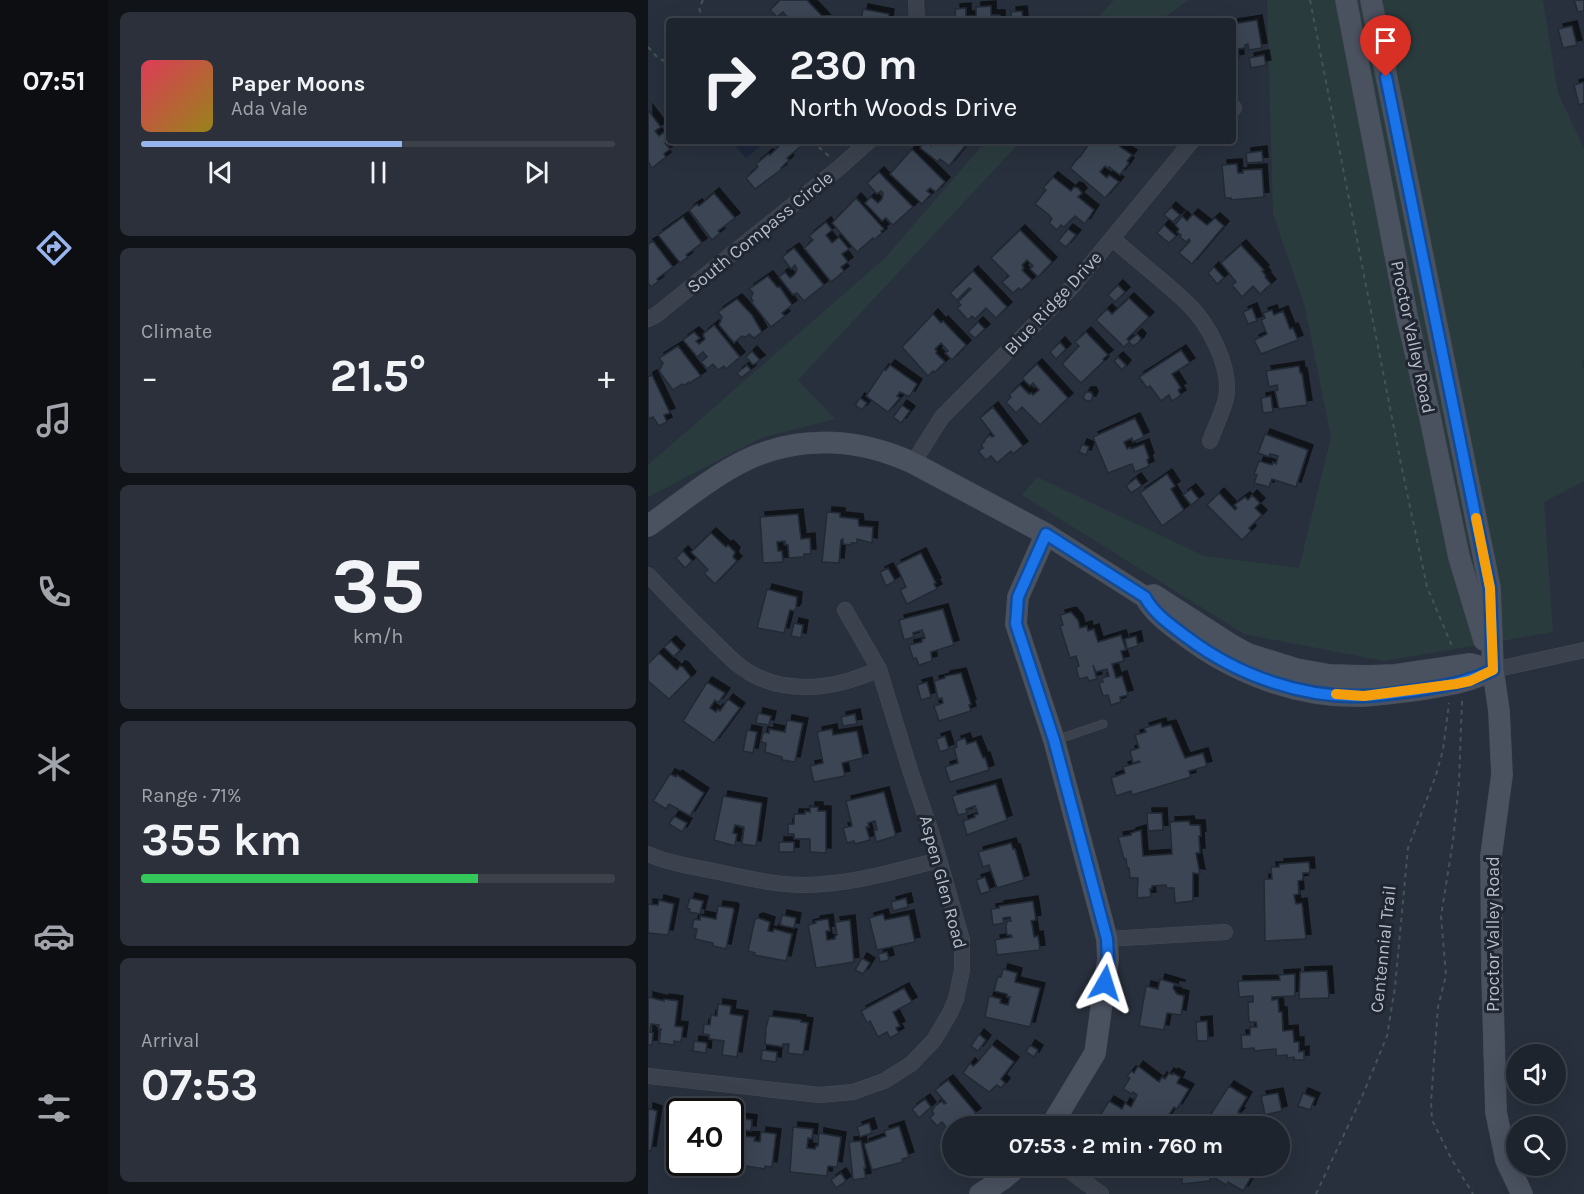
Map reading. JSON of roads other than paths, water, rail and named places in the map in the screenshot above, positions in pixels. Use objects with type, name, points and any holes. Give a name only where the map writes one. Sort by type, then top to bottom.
[{"type":"street","points":[[916,0],[917,18]]},
{"type":"street","name":"Proctor Valley Road","points":[[1346,0],[1407,316],[1459,557],[1493,670]]},
{"type":"street","name":"Proctor Valley Road","points":[[1371,0],[1490,588],[1493,670],[1499,711],[1502,775],[1491,856],[1497,1112],[1506,1160],[1522,1194]]},
{"type":"street","name":"South Compass Circle","points":[[648,319],[708,274],[865,144]]},
{"type":"street","name":"Blue Ridge Drive","points":[[913,463],[942,417],[1065,294],[1190,144]]},
{"type":"street","points":[[1112,238],[1187,303],[1207,328],[1222,361],[1227,387],[1226,399],[1210,441]]},
{"type":"street","points":[[648,526],[743,461],[780,448],[819,442],[858,444],[913,463],[1046,534],[1145,597],[1154,595],[1248,654],[1296,669],[1330,675],[1366,676],[1395,675],[1470,664],[1493,670],[1584,650]]},
{"type":"street","points":[[1046,534],[1018,597],[1016,624],[1054,740],[1107,939],[1108,959],[1095,1053],[1057,1116]]},
{"type":"street","points":[[648,575],[736,663],[766,680],[798,687],[825,687],[857,679],[879,669]]},
{"type":"street","name":"Aspen Glen Road","points":[[648,1076],[820,1095],[853,1092],[869,1088],[906,1068],[924,1053],[950,1013],[960,985],[962,940],[879,669],[845,610]]},
{"type":"street","points":[[648,854],[671,862],[740,878],[783,885],[849,880],[939,860]]},
{"type":"street","points":[[1107,939],[1225,932]]},
{"type":"street","points":[[980,1194],[1006,1176]]},
{"type":"street","points":[[1077,1176],[1101,1194]]},
{"type":"lane","points":[[1054,740],[1103,724]]},
{"type":"water","points":[[734,144],[763,144],[746,158]]}]
